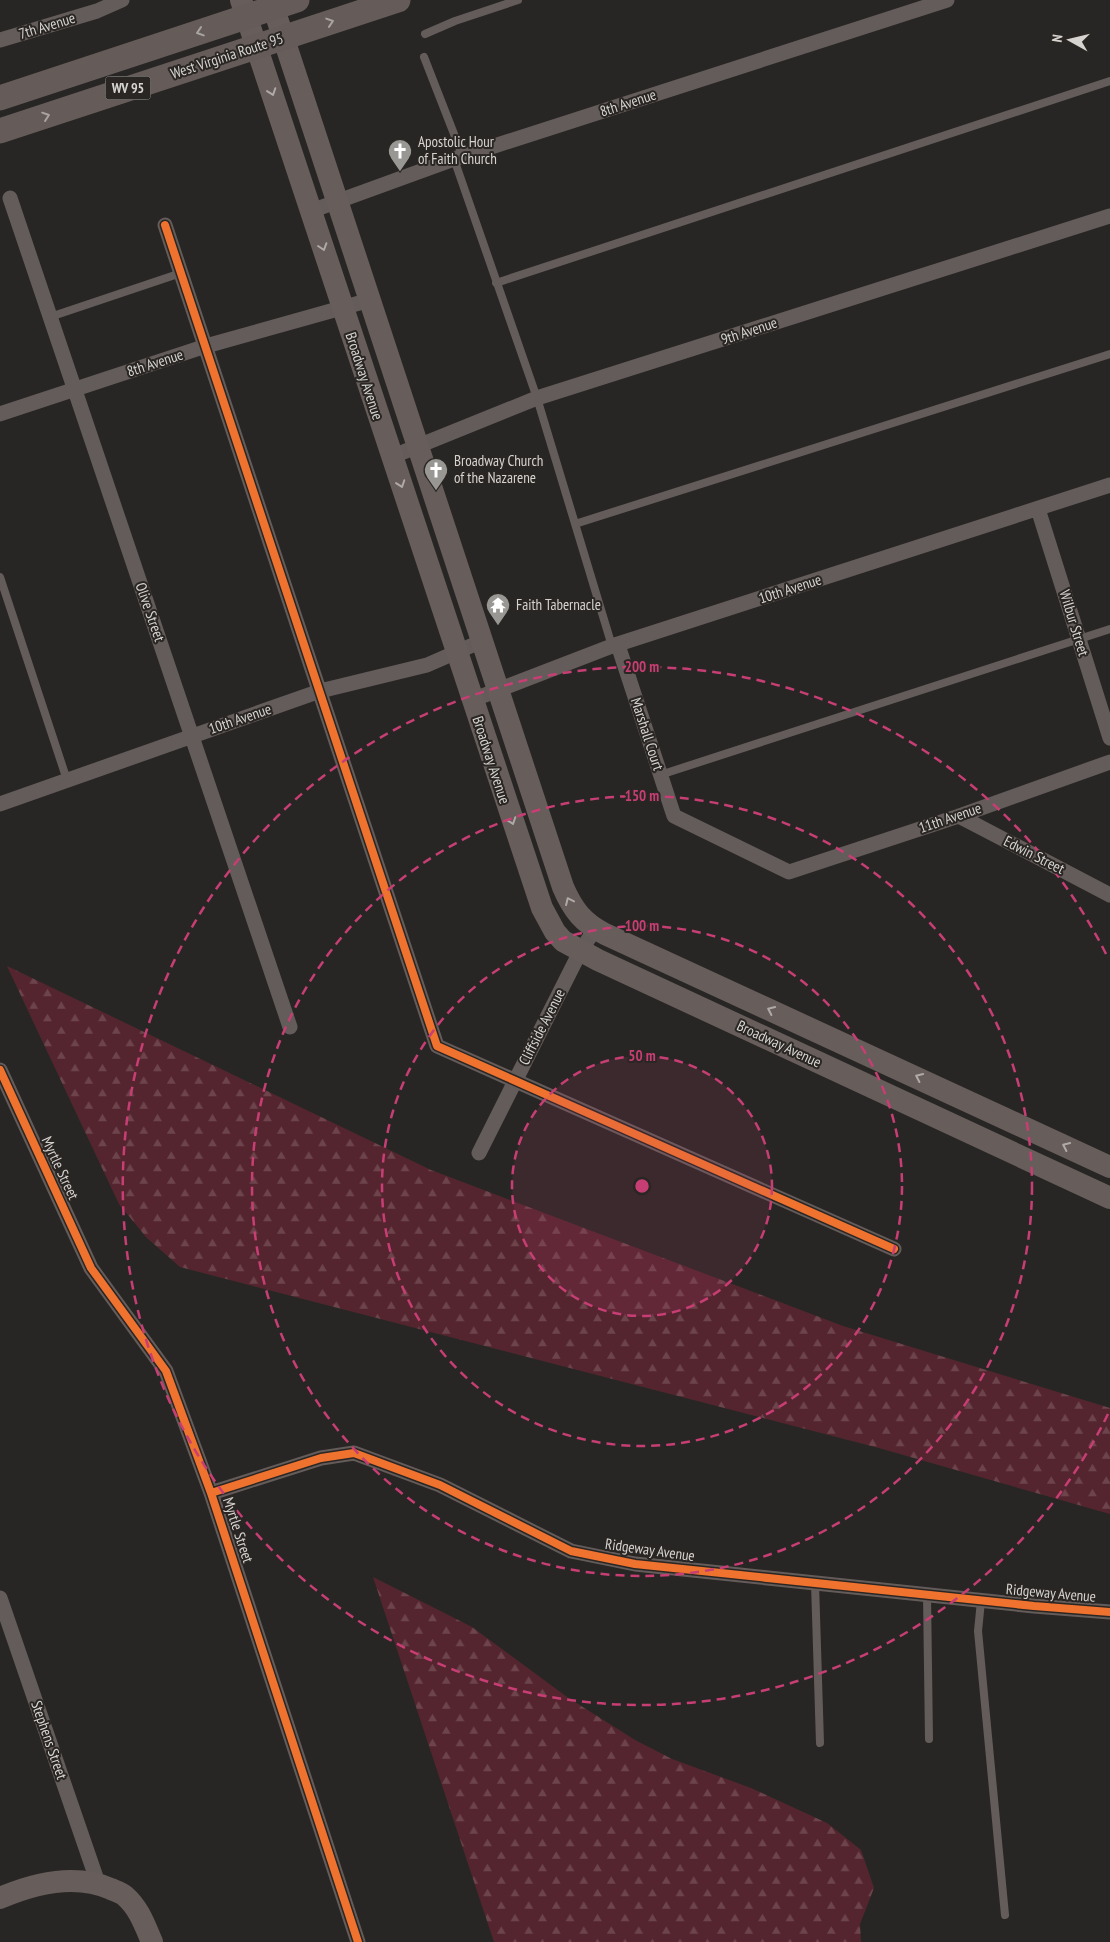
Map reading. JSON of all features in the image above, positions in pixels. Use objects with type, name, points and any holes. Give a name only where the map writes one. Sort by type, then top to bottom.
[{"type":"main road","name":"WV 95","points":[[0,98],[244,8],[297,0]]},
{"type":"main road","name":"West Virginia Route 95","points":[[0,131],[398,0]]},
{"type":"main road","name":"Broadway Avenue","points":[[272,4],[566,894],[575,911],[595,929],[1110,1167]]},
{"type":"main road","name":"Broadway Avenue","points":[[244,8],[391,457],[542,908],[555,932],[580,952],[1110,1198]]},
{"type":"main road","points":[[0,1898],[23,1888],[46,1883],[72,1881],[98,1883],[125,1895],[140,1914],[152,1942]]},
{"type":"street","name":"7th Avenue","points":[[0,40],[95,6],[122,0]]},
{"type":"street","name":"8th Avenue","points":[[311,211],[458,158],[947,0]]},
{"type":"street","name":"Olive Street","points":[[10,198],[290,1026]]},
{"type":"street","name":"9th Avenue","points":[[391,457],[537,398],[1110,216]]},
{"type":"street","points":[[165,225],[438,1046],[516,1079],[894,1250]]},
{"type":"street","name":"8th Avenue","points":[[0,414],[206,346],[370,300]]},
{"type":"street","name":"10th Avenue","points":[[472,700],[615,645],[1110,485]]},
{"type":"street","name":"Wilbur Street","points":[[1038,509],[1110,738]]},
{"type":"street","name":"10th Avenue","points":[[0,804],[320,691],[427,665],[482,641]]},
{"type":"street","name":"Marshall Court","points":[[615,645],[674,816],[789,872]]},
{"type":"street","name":"11th Avenue","points":[[789,872],[959,816],[1110,762]]},
{"type":"street","name":"Edwin Street","points":[[959,816],[1110,895]]},
{"type":"street","name":"Cliffside Avenue","points":[[479,1153],[580,952],[595,929]]},
{"type":"street","name":"Myrtle Street","points":[[0,1070],[91,1268],[166,1370],[211,1494],[358,1942]]},
{"type":"street","name":"Ridgeway Avenue","points":[[211,1494],[321,1458],[354,1453],[440,1485],[571,1551],[635,1564],[981,1601],[1110,1612]]},
{"type":"street","name":"Stephens Street","points":[[0,1598],[98,1883]]},
{"type":"lane","points":[[425,34],[455,21],[518,0]]},
{"type":"lane","points":[[424,57],[458,158],[496,283],[537,398],[575,524],[615,645]]},
{"type":"lane","points":[[496,283],[1110,81]]},
{"type":"lane","points":[[50,317],[181,273]]},
{"type":"lane","points":[[575,524],[1110,354]]},
{"type":"lane","points":[[0,577],[67,780]]},
{"type":"lane","points":[[660,775],[1110,629]]},
{"type":"lane","points":[[815,1583],[820,1744]]},
{"type":"lane","points":[[927,1595],[929,1740]]},
{"type":"lane","points":[[981,1601],[978,1631],[1005,1915]]},
{"type":"green space","points":[[7,966],[431,1170],[843,1326],[1110,1408],[1110,1514],[879,1448],[180,1267],[146,1237],[119,1204]]},
{"type":"green space","points":[[373,1577],[472,1627],[567,1697],[635,1740],[672,1759],[751,1788],[827,1823],[861,1850],[874,1888],[860,1924],[861,1942],[494,1942]]},
{"type":"cycle path","points":[[165,225],[437,1046],[894,1249]]},
{"type":"cycle path","points":[[0,1070],[91,1268],[166,1371],[211,1493],[358,1942]]},
{"type":"cycle path","points":[[211,1493],[321,1458],[354,1453],[440,1485],[571,1551],[635,1564],[1034,1606],[1110,1612]]},
{"type":"place","name":"Apostolic Hour of Faith Church","points":[[400,172]]},
{"type":"place","name":"Broadway Church of the Nazarene","points":[[436,491]]},
{"type":"place","name":"Faith Tabernacle","points":[[498,626]]}]
